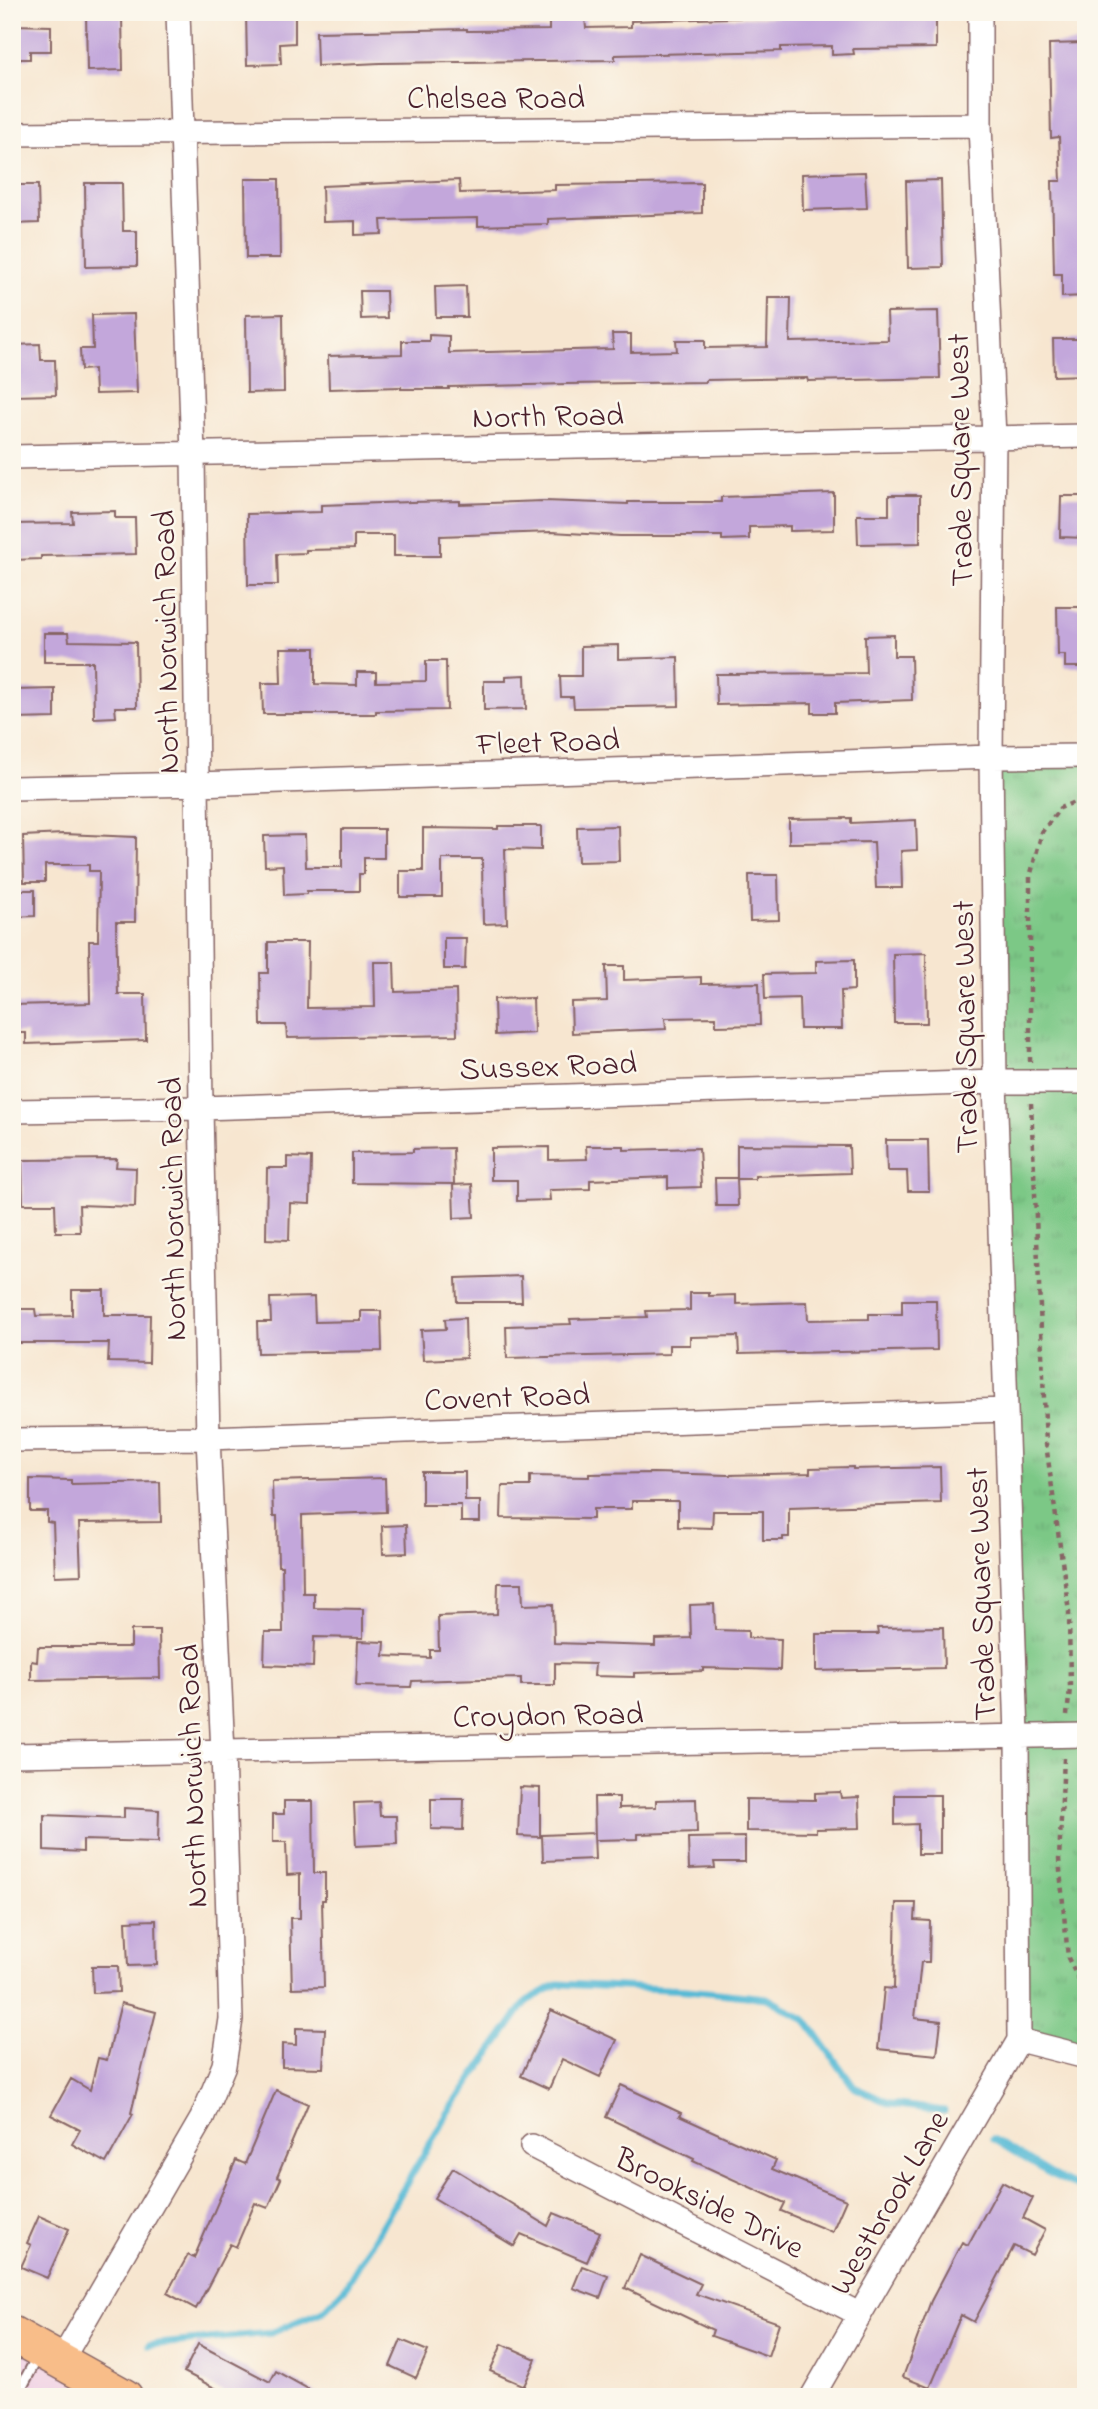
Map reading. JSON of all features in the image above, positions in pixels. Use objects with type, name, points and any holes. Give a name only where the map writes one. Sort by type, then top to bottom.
[{"type":"main road","points":[[38,2348],[125,2397]]},
{"type":"street","name":"North Norwich Road","points":[[38,2348],[202,2118],[224,2065],[231,2019],[223,1752],[208,1438],[193,454],[178,12]]},
{"type":"street","name":"Trade Square West","points":[[981,12],[980,125],[994,437],[991,757],[995,1082],[1017,1735],[1019,2040]]},
{"type":"street","name":"Chelsea Road","points":[[12,134],[980,125]]},
{"type":"street","name":"North Road","points":[[12,457],[1086,436]]},
{"type":"street","name":"Fleet Road","points":[[12,788],[1086,756]]},
{"type":"street","name":"Sussex Road","points":[[12,1111],[201,1108],[995,1082],[1086,1082]]},
{"type":"street","name":"Covent Road","points":[[12,1440],[208,1438],[1005,1410]]},
{"type":"street","name":"Croydon Road","points":[[12,1755],[1076,1735]]},
{"type":"street","points":[[1019,2040],[1086,2057]]},
{"type":"street","name":"Westbrook Lane","points":[[812,2397],[1019,2040]]},
{"type":"street","name":"Brookside Drive","points":[[532,2146],[859,2314]]},
{"type":"lane","points":[[16,2397],[38,2348]]},
{"type":"path","points":[[1086,797],[1060,808],[1042,832],[1030,877],[1030,1082],[1046,1444],[1069,1612],[1070,1689],[1076,1735],[1059,1859],[1068,1958],[1086,1994]]},
{"type":"shaded area","points":[[12,2334],[125,2397],[12,2397]]},
{"type":"green space","points":[[1086,756],[1086,2057],[1019,2040],[991,757]]},
{"type":"building","points":[[86,12],[114,12],[114,16],[122,16],[123,70],[87,71]]},
{"type":"building","points":[[246,12],[295,12],[295,43],[280,44],[281,64],[247,65]]},
{"type":"building","points":[[549,12],[572,12],[572,18],[585,18],[586,28],[631,27],[631,21],[936,12],[936,48],[853,49],[854,54],[832,55],[832,46],[781,47],[781,51],[615,55],[615,60],[317,66],[316,32],[549,30]]},
{"type":"building","points":[[12,25],[51,26],[51,51],[30,51],[30,59],[12,59]]},
{"type":"building","points":[[1086,43],[1086,296],[1062,297],[1062,274],[1054,274],[1052,181],[1061,181],[1059,137],[1051,138],[1049,44]]},
{"type":"building","points":[[865,172],[867,208],[803,210],[802,174]]},
{"type":"building","points":[[245,179],[279,179],[280,258],[246,258]]},
{"type":"building","points":[[459,180],[460,193],[555,190],[555,185],[702,183],[702,213],[548,219],[548,224],[478,226],[478,218],[381,220],[382,234],[355,235],[355,221],[323,222],[322,186]]},
{"type":"building","points":[[941,180],[943,267],[908,268],[906,181]]},
{"type":"building","points":[[85,183],[122,183],[123,231],[137,231],[137,266],[86,267]]},
{"type":"building","points":[[12,185],[38,185],[39,223],[12,224]]},
{"type":"building","points":[[466,286],[467,317],[436,317],[435,287]]},
{"type":"building","points":[[360,291],[386,291],[387,318],[361,319]]},
{"type":"building","points":[[768,298],[791,298],[790,342],[888,340],[887,312],[938,311],[940,378],[808,381],[807,378],[449,389],[329,389],[328,356],[402,354],[402,341],[429,341],[429,335],[449,336],[449,353],[613,349],[612,334],[631,334],[631,352],[677,351],[676,340],[705,340],[705,348],[767,347]]},
{"type":"building","points":[[134,314],[137,393],[95,394],[94,369],[81,370],[80,349],[93,349],[92,315]]},
{"type":"building","points":[[283,314],[284,392],[247,393],[246,315]]},
{"type":"building","points":[[1053,339],[1086,339],[1086,375],[1054,376]]},
{"type":"building","points":[[40,344],[41,360],[55,360],[56,395],[12,396],[13,345]]},
{"type":"building","points":[[834,493],[834,530],[790,531],[790,526],[749,527],[749,539],[722,540],[722,536],[620,536],[552,532],[440,536],[440,556],[394,556],[394,535],[354,535],[354,549],[306,550],[306,553],[277,554],[278,585],[248,585],[247,514],[321,512],[321,505],[460,501],[460,504],[544,501],[628,504],[721,502],[721,497]]},
{"type":"building","points":[[889,495],[920,495],[920,543],[858,544],[857,515],[889,515]]},
{"type":"building","points":[[1061,496],[1086,496],[1086,538],[1060,537]]},
{"type":"building","points":[[115,511],[115,518],[135,518],[136,554],[41,556],[41,559],[12,560],[12,524],[73,523],[72,512]]},
{"type":"building","points":[[1057,607],[1086,607],[1086,667],[1065,667],[1065,655],[1058,655]]},
{"type":"building","points":[[44,633],[68,633],[69,641],[136,642],[137,707],[115,707],[116,717],[94,718],[93,662],[44,662]]},
{"type":"building","points":[[894,635],[894,656],[911,656],[912,700],[835,703],[835,713],[812,713],[812,703],[717,705],[716,674],[866,673],[865,636]]},
{"type":"building","points":[[618,645],[618,659],[678,657],[679,706],[574,708],[573,697],[561,697],[560,676],[581,676],[581,646]]},
{"type":"building","points":[[280,648],[315,648],[315,684],[357,685],[357,672],[376,672],[376,682],[426,681],[426,661],[446,661],[447,710],[376,711],[376,714],[263,714],[262,683],[281,683]]},
{"type":"building","points":[[525,675],[526,709],[484,710],[484,681],[506,681],[506,676]]},
{"type":"building","points":[[55,689],[55,718],[14,719],[13,690]]},
{"type":"building","points":[[851,818],[851,823],[916,820],[917,850],[901,851],[902,888],[876,888],[874,842],[789,843],[789,819]]},
{"type":"building","points":[[498,826],[541,826],[541,850],[505,849],[507,923],[483,924],[482,859],[442,859],[442,897],[400,897],[400,871],[423,871],[423,828],[498,829]]},
{"type":"building","points":[[618,826],[619,861],[578,862],[577,827]]},
{"type":"building","points":[[342,829],[384,829],[384,858],[364,858],[364,874],[359,874],[359,891],[307,891],[307,894],[284,895],[283,865],[265,866],[264,836],[305,835],[306,867],[342,867]]},
{"type":"building","points":[[63,834],[136,837],[135,922],[116,922],[118,994],[145,994],[146,1040],[26,1044],[26,1033],[12,1033],[12,1005],[90,1003],[89,941],[98,941],[99,871],[89,871],[89,865],[45,865],[45,882],[24,882],[23,836]]},
{"type":"building","points":[[749,875],[778,875],[779,920],[750,921]]},
{"type":"building","points":[[12,890],[35,890],[35,916],[12,917]]},
{"type":"building","points":[[444,938],[466,938],[465,969],[444,969]]},
{"type":"building","points":[[268,942],[308,942],[307,1008],[375,1007],[374,962],[394,962],[395,992],[456,990],[457,1035],[287,1038],[286,1025],[261,1025],[260,973],[268,973]]},
{"type":"building","points":[[926,953],[927,1023],[894,1023],[893,954]]},
{"type":"building","points":[[854,960],[854,990],[841,991],[842,1029],[800,1029],[799,998],[765,999],[764,974],[816,973],[816,961]]},
{"type":"building","points":[[606,966],[624,966],[624,980],[701,977],[701,984],[759,983],[760,1025],[716,1026],[716,1017],[665,1018],[666,1029],[572,1033],[571,1002],[607,1001]]},
{"type":"building","points":[[533,998],[534,1033],[495,1035],[494,999]]},
{"type":"building","points":[[886,1140],[928,1140],[929,1191],[908,1191],[907,1171],[887,1171]]},
{"type":"building","points":[[737,1145],[849,1146],[850,1173],[737,1179]]},
{"type":"building","points":[[586,1146],[624,1146],[624,1150],[699,1148],[701,1187],[668,1188],[668,1177],[590,1180],[590,1189],[549,1190],[550,1200],[517,1201],[517,1180],[491,1180],[491,1148],[549,1147],[549,1160],[587,1159]]},
{"type":"building","points":[[453,1148],[454,1184],[352,1183],[352,1153]]},
{"type":"building","points":[[287,1157],[311,1158],[310,1204],[290,1203],[289,1240],[266,1239],[267,1168],[287,1168]]},
{"type":"building","points":[[117,1159],[116,1167],[136,1168],[135,1207],[79,1205],[80,1232],[56,1232],[55,1204],[23,1204],[22,1160]]},
{"type":"building","points":[[715,1178],[737,1178],[738,1206],[716,1206]]},
{"type":"building","points":[[472,1184],[474,1217],[454,1218],[453,1185]]},
{"type":"building","points":[[521,1276],[522,1302],[457,1302],[456,1278]]},
{"type":"building","points":[[72,1290],[104,1290],[104,1315],[150,1315],[149,1363],[108,1362],[109,1343],[12,1343],[12,1309],[35,1309],[36,1316],[72,1315]]},
{"type":"building","points":[[690,1293],[709,1293],[709,1296],[736,1295],[736,1304],[807,1302],[808,1320],[869,1319],[869,1314],[902,1314],[902,1300],[936,1300],[937,1350],[739,1354],[738,1336],[690,1337],[690,1345],[669,1345],[669,1354],[507,1358],[506,1326],[571,1324],[570,1319],[647,1317],[646,1311],[690,1310]]},
{"type":"building","points":[[314,1297],[315,1322],[361,1321],[361,1311],[381,1311],[382,1351],[258,1353],[257,1322],[271,1322],[270,1298]]},
{"type":"building","points":[[465,1318],[466,1358],[423,1360],[421,1330],[446,1329],[445,1319]]},
{"type":"building","points":[[940,1467],[941,1503],[789,1508],[789,1537],[783,1537],[783,1540],[763,1540],[763,1511],[713,1511],[712,1528],[678,1527],[678,1501],[632,1501],[632,1509],[593,1509],[593,1519],[501,1518],[502,1486],[530,1486],[530,1476],[810,1473],[810,1468]]},
{"type":"building","points":[[422,1472],[465,1472],[465,1501],[480,1501],[480,1522],[461,1522],[461,1505],[422,1505]]},
{"type":"building","points":[[385,1478],[386,1512],[302,1515],[303,1593],[314,1593],[314,1608],[363,1609],[363,1638],[314,1637],[313,1667],[264,1665],[265,1632],[283,1632],[282,1566],[278,1566],[277,1516],[273,1516],[272,1481]]},
{"type":"building","points":[[30,1479],[71,1480],[71,1484],[160,1482],[161,1522],[79,1523],[81,1575],[55,1576],[53,1523],[47,1522],[47,1511],[30,1511]]},
{"type":"building","points":[[406,1525],[407,1553],[383,1554],[382,1526]]},
{"type":"building","points":[[498,1583],[522,1583],[523,1605],[553,1604],[554,1643],[655,1646],[655,1639],[691,1638],[690,1605],[714,1604],[715,1630],[748,1631],[748,1638],[781,1639],[780,1670],[703,1668],[703,1671],[634,1673],[634,1677],[594,1676],[595,1664],[555,1663],[555,1685],[521,1685],[521,1678],[412,1681],[411,1687],[356,1686],[358,1641],[385,1642],[384,1656],[430,1658],[430,1650],[439,1650],[438,1616],[497,1614]]},
{"type":"building","points":[[943,1627],[944,1668],[816,1671],[816,1634],[878,1634],[877,1628]]},
{"type":"building","points":[[131,1630],[159,1630],[160,1678],[31,1680],[31,1661],[37,1662],[38,1647],[131,1647]]},
{"type":"building","points":[[520,1787],[540,1788],[540,1837],[518,1836]]},
{"type":"building","points":[[840,1792],[841,1798],[859,1797],[860,1828],[816,1829],[816,1832],[746,1831],[746,1799],[815,1800],[815,1793]]},
{"type":"building","points":[[895,1795],[940,1795],[940,1854],[918,1854],[918,1824],[895,1825]]},
{"type":"building","points":[[594,1797],[619,1797],[619,1808],[656,1807],[656,1800],[696,1799],[697,1832],[638,1834],[638,1839],[595,1840]]},
{"type":"building","points":[[431,1799],[464,1799],[463,1830],[431,1829]]},
{"type":"building","points":[[284,1801],[313,1801],[314,1873],[325,1873],[325,1900],[322,1900],[324,1987],[292,1988],[290,1918],[300,1918],[300,1874],[287,1875],[286,1842],[273,1842],[273,1814],[284,1814]]},
{"type":"building","points":[[379,1802],[380,1816],[396,1816],[397,1844],[356,1846],[354,1803]]},
{"type":"building","points":[[124,1808],[159,1810],[158,1842],[83,1840],[83,1852],[44,1850],[44,1815],[124,1818]]},
{"type":"building","points":[[594,1833],[595,1859],[543,1861],[542,1835]]},
{"type":"building","points":[[745,1837],[745,1862],[714,1862],[715,1868],[689,1869],[688,1838]]},
{"type":"building","points":[[896,1903],[916,1903],[915,1920],[930,1921],[929,1962],[921,1962],[915,2018],[941,2021],[937,2055],[878,2049],[884,1988],[894,1989]]},
{"type":"building","points":[[156,1920],[157,1965],[128,1966],[126,1921]]},
{"type":"building","points":[[92,1966],[118,1966],[119,1992],[93,1993]]},
{"type":"building","points":[[121,2003],[156,2012],[131,2113],[133,2114],[106,2163],[72,2144],[80,2130],[51,2115],[71,2079],[90,2090],[98,2058],[107,2060]]},
{"type":"building","points":[[551,2010],[617,2040],[600,2077],[562,2059],[549,2089],[521,2076]]},
{"type":"building","points":[[296,2028],[325,2029],[323,2068],[282,2067],[282,2044],[296,2045]]},
{"type":"building","points":[[621,2085],[681,2113],[679,2116],[776,2160],[772,2169],[846,2200],[832,2232],[781,2211],[785,2203],[606,2117]]},
{"type":"building","points":[[276,2090],[308,2104],[277,2177],[281,2179],[268,2208],[255,2203],[236,2247],[230,2244],[196,2309],[167,2293],[188,2255],[194,2258],[236,2160],[245,2164]]},
{"type":"building","points":[[453,2168],[548,2226],[554,2213],[600,2232],[587,2262],[521,2234],[514,2246],[434,2198]]},
{"type":"building","points":[[1002,2182],[1033,2198],[1023,2218],[1045,2230],[1032,2255],[1014,2246],[974,2322],[961,2315],[930,2388],[903,2377],[931,2301],[962,2242],[968,2245]]},
{"type":"building","points":[[39,2216],[69,2229],[47,2278],[21,2267],[31,2245],[27,2243]]},
{"type":"building","points":[[640,2255],[701,2284],[696,2294],[779,2323],[768,2356],[711,2336],[713,2330],[625,2288]]},
{"type":"building","points":[[582,2266],[608,2276],[600,2298],[573,2288]]},
{"type":"building","points":[[401,2340],[428,2351],[416,2378],[390,2366]]},
{"type":"building","points":[[198,2344],[270,2382],[276,2371],[323,2397],[232,2397],[184,2372]]},
{"type":"building","points":[[502,2344],[536,2359],[524,2386],[490,2371]]},
{"type":"waterway","points":[[149,2345],[271,2333],[323,2311],[345,2288],[448,2113],[527,2001],[558,1984],[687,1990],[767,1998],[807,2021],[854,2087],[891,2104],[944,2111]]},
{"type":"waterway","points":[[993,2139],[1086,2192]]}]
